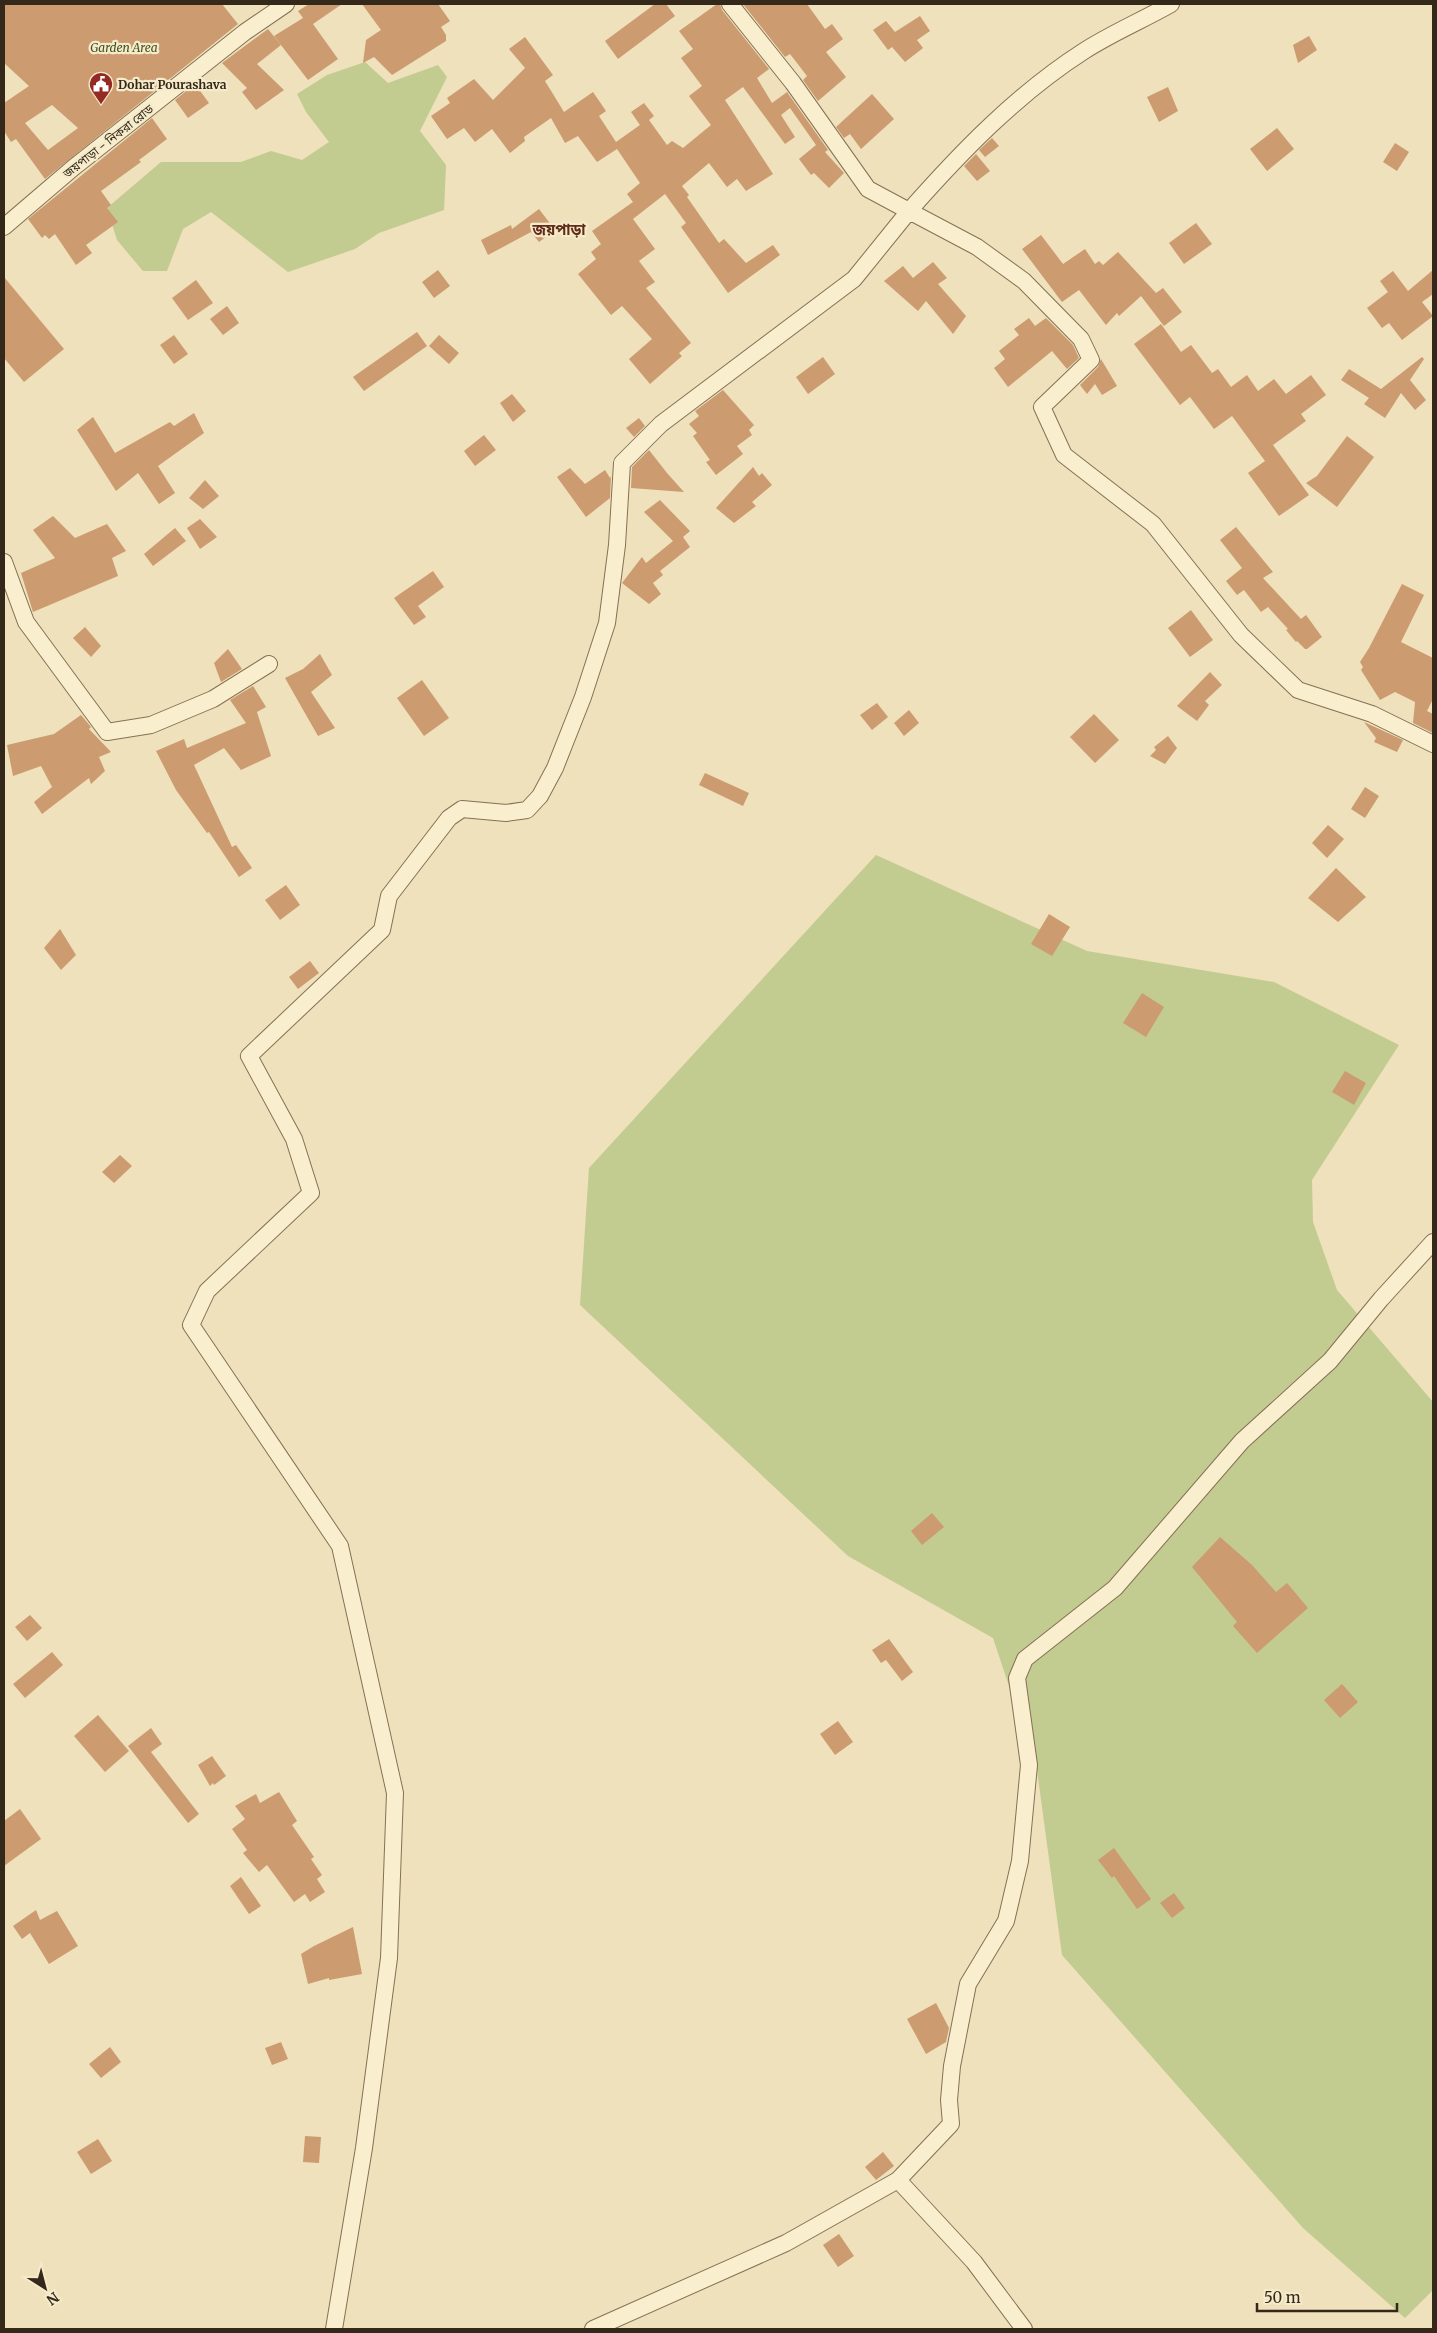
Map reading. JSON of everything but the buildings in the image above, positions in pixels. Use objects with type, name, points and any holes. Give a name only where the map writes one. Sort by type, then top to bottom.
[{"type":"street","name":"জয়পাড়া - নিকরা রোড","points":[[4,227],[72,168],[245,32],[286,4]]},
{"type":"street","points":[[730,4],[794,83],[868,189],[977,247],[1024,281],[1081,339],[1091,360],[1042,407],[1064,455],[1153,524],[1241,635],[1298,690],[1372,714],[1433,744]]},
{"type":"street","points":[[334,2329],[364,2148],[389,1958],[395,1793],[340,1546],[191,1325],[207,1290],[311,1194],[294,1139],[249,1056],[382,930],[389,896],[449,818],[462,809],[506,814],[527,810],[540,796],[555,768],[583,697],[607,623],[618,546],[622,463],[660,424],[854,280],[909,210],[961,152],[1028,92],[1084,51],[1172,4]]},
{"type":"street","points":[[4,562],[26,622],[107,732],[151,725],[213,699],[269,664]]},
{"type":"street","points":[[593,2329],[786,2243],[898,2180],[951,2124],[948,2100],[952,2066],[968,1984],[1006,1920],[1020,1861],[1029,1765],[1017,1678],[1025,1659],[1115,1588],[1242,1441],[1330,1361],[1381,1299],[1433,1242]]},
{"type":"street","points":[[898,2180],[974,2262],[1024,2329]]},
{"type":"green space","points":[[365,62],[388,83],[438,65],[447,77],[420,131],[446,165],[444,210],[379,233],[355,249],[288,272],[211,212],[183,229],[167,271],[143,271],[117,240],[107,208],[161,162],[241,162],[271,151],[302,160],[329,142],[306,112],[297,94],[327,75]]},
{"type":"green space","points":[[876,855],[1087,951],[1274,982],[1399,1045],[1312,1180],[1313,1222],[1337,1290],[1433,1402],[1433,2290],[1405,2318],[1303,2228],[1062,1955],[1037,1770],[993,1638],[848,1556],[580,1305],[589,1168]]},
{"type":"place","name":"Dohar Pourashava","points":[[101,105]]},
{"type":"district","name":"জয়পাড়া","points":[[559,229]]},
{"type":"park label","name":"Garden Area","points":[[124,47]]}]
